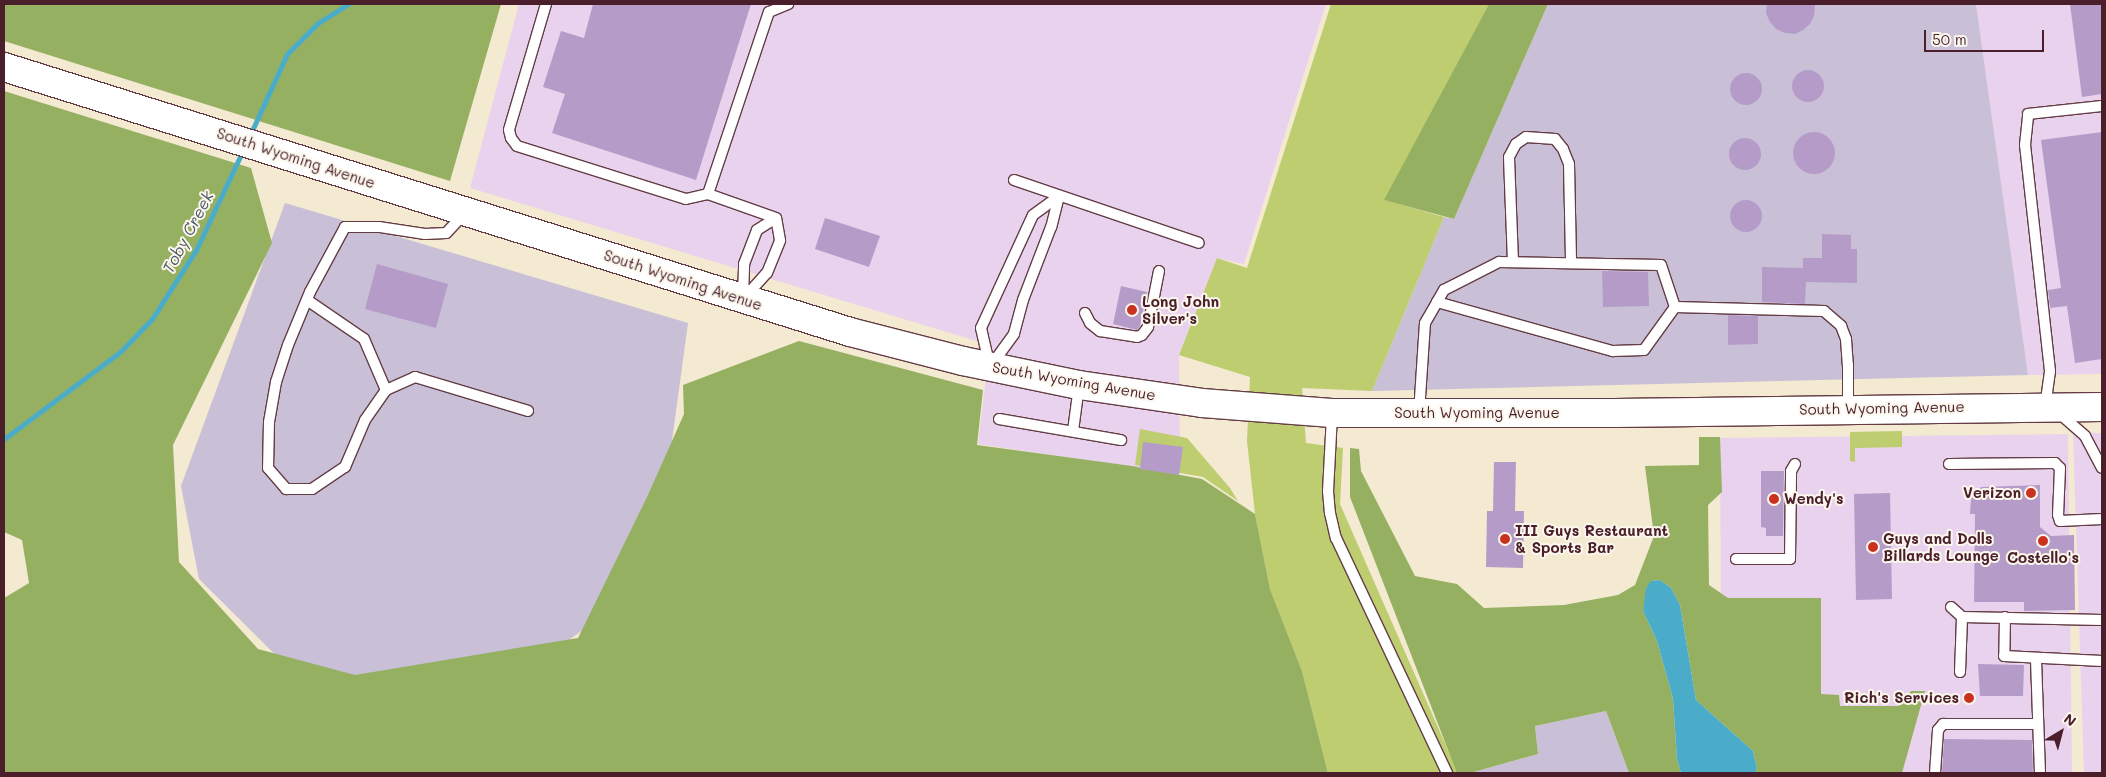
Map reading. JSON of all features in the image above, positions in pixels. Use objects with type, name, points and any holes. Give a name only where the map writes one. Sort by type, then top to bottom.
[{"type":"main road","name":"South Wyoming Avenue","points":[[4,67],[850,332],[990,366],[1079,385],[1202,403],[1332,413],[1419,414],[1848,408],[2102,407]]},
{"type":"lane","points":[[546,4],[509,130],[510,138],[517,146],[686,199],[708,194],[776,218]]},
{"type":"lane","points":[[708,194],[769,12],[788,4]]},
{"type":"lane","points":[[2102,106],[2028,114],[2025,145],[2050,371],[2045,407],[2064,416],[2086,436],[2102,468]]},
{"type":"lane","points":[[1513,262],[1509,158],[1516,144],[1526,137],[1555,139],[1563,149],[1569,164],[1571,263]]},
{"type":"lane","points":[[1014,180],[1199,242]]},
{"type":"lane","points":[[990,366],[1014,334],[1023,300],[1051,227],[1059,196]]},
{"type":"lane","points":[[990,366],[981,328],[1033,215],[1059,196]]},
{"type":"lane","points":[[466,212],[446,233],[425,234],[379,226],[345,227],[307,300],[288,345],[276,382],[268,422],[268,468],[286,489],[312,489],[345,467],[365,420],[386,390],[415,377],[528,411]]},
{"type":"lane","points":[[743,299],[746,258],[758,230],[776,218]]},
{"type":"lane","points":[[743,299],[767,273],[773,259],[780,240],[776,218]]},
{"type":"lane","points":[[1419,414],[1425,323],[1444,290],[1499,262],[1661,265],[1675,307]]},
{"type":"lane","points":[[1085,313],[1090,323],[1100,331],[1137,337],[1142,335],[1148,327],[1159,271]]},
{"type":"lane","points":[[307,300],[364,339],[386,390]]},
{"type":"lane","points":[[1437,302],[1613,351],[1644,350],[1675,307]]},
{"type":"lane","points":[[1675,307],[1824,311],[1841,326],[1846,338],[1848,408]]},
{"type":"lane","points":[[1073,432],[1079,385]]},
{"type":"lane","points":[[1332,413],[1328,491],[1330,513],[1336,538],[1447,773]]},
{"type":"lane","points":[[999,419],[1121,440]]},
{"type":"lane","points":[[1949,464],[2055,463],[2060,468],[2058,515],[2060,520],[2102,519]]},
{"type":"lane","points":[[1736,559],[1790,559],[1791,471],[1795,464]]},
{"type":"lane","points":[[1950,607],[1962,617],[2102,620]]},
{"type":"lane","points":[[1960,672],[1962,617]]},
{"type":"lane","points":[[2005,617],[2004,656],[2102,662]]},
{"type":"lane","points":[[2036,659],[2040,773]]},
{"type":"lane","points":[[1935,773],[1938,730],[1943,724],[2038,724]]},
{"type":"shaded area","points":[[519,4],[1326,4],[1244,264],[1217,258],[1179,354],[1180,474],[978,444],[990,345],[470,188]]},
{"type":"shaded area","points":[[1548,4],[1976,4],[2028,375],[1372,391],[1444,217],[1454,219]]},
{"type":"shaded area","points":[[1976,4],[2102,4],[2102,374],[2028,375]]},
{"type":"shaded area","points":[[285,203],[688,323],[668,470],[594,622],[514,679],[336,715],[199,579],[181,486]]},
{"type":"shaded area","points":[[2073,433],[2102,433],[2102,773],[2084,773]]},
{"type":"shaded area","points":[[2068,434],[2072,773],[1894,773],[1800,730],[1721,614],[1720,438]]},
{"type":"shaded area","points":[[1606,711],[1629,773],[1470,773],[1538,754],[1535,726]]},
{"type":"green space","points":[[4,4],[501,4],[450,181],[4,41]]},
{"type":"green space","points":[[1331,4],[1489,4],[1385,200],[1444,217],[1372,391],[1302,388],[1306,443],[1343,448],[1340,504],[1458,773],[1328,773],[1302,671],[1270,589],[1255,514],[1247,441],[1250,377],[1179,355],[1217,258],[1247,268]]},
{"type":"green space","points":[[1489,4],[1548,4],[1454,219],[1384,200]]},
{"type":"green space","points":[[4,91],[251,168],[272,243],[173,445],[179,562],[258,649],[355,675],[578,638],[648,495],[684,414],[683,385],[799,341],[983,390],[977,445],[1132,466],[1202,479],[1255,514],[1270,589],[1302,671],[1328,773],[4,773],[4,598],[29,583],[22,540],[4,532]]},
{"type":"green space","points":[[1140,429],[1187,438],[1230,488],[1238,501],[1203,477],[1135,465]]},
{"type":"green space","points":[[1902,431],[1902,447],[1855,448],[1855,462],[1850,461],[1850,432]]},
{"type":"green space","points":[[1699,437],[1720,437],[1722,492],[1708,505],[1709,585],[1728,598],[1821,598],[1821,694],[1839,695],[1840,706],[1899,706],[1911,691],[1925,691],[1902,773],[1755,773],[1757,768],[1753,751],[1696,700],[1680,605],[1671,588],[1660,580],[1651,581],[1643,611],[1657,641],[1673,699],[1677,759],[1681,773],[1629,773],[1606,711],[1535,726],[1538,754],[1470,773],[1457,773],[1350,497],[1350,448],[1359,449],[1361,471],[1415,576],[1457,584],[1484,608],[1564,605],[1618,595],[1635,585],[1654,536],[1645,466],[1699,465]]},
{"type":"water","points":[[1660,580],[1671,588],[1680,605],[1696,700],[1753,751],[1757,768],[1755,773],[1681,773],[1677,759],[1673,699],[1657,641],[1643,611],[1646,588],[1651,581]]},
{"type":"building","points":[[593,4],[751,4],[696,180],[552,133],[565,94],[543,87],[561,31],[584,38]]},
{"type":"building","points":[[1767,4],[1815,4],[1814,16],[1810,24],[1803,30],[1795,34],[1785,33],[1776,29],[1770,22],[1766,13]]},
{"type":"building","points":[[2070,4],[2102,4],[2102,94],[2082,97]]},
{"type":"building","points":[[1808,70],[1819,75],[1824,86],[1819,97],[1808,102],[1797,97],[1792,86],[1797,75]]},
{"type":"building","points":[[1746,73],[1757,78],[1762,89],[1757,100],[1746,105],[1735,100],[1730,89],[1735,78]]},
{"type":"building","points":[[1818,132],[1826,135],[1832,141],[1835,153],[1832,165],[1826,171],[1810,174],[1802,171],[1796,165],[1793,149],[1796,141],[1802,135]]},
{"type":"building","points":[[2102,132],[2102,359],[2075,363],[2067,306],[2050,308],[2048,290],[2061,288],[2041,140]]},
{"type":"building","points":[[1745,138],[1756,143],[1761,154],[1756,165],[1745,170],[1734,165],[1729,154],[1734,143]]},
{"type":"building","points":[[1746,200],[1757,205],[1762,216],[1757,227],[1746,232],[1735,227],[1730,216],[1735,205]]},
{"type":"building","points":[[825,218],[880,236],[869,267],[815,249]]},
{"type":"building","points":[[1822,234],[1851,235],[1851,249],[1857,249],[1857,283],[1806,282],[1805,304],[1762,302],[1762,267],[1803,268],[1803,258],[1822,258]]},
{"type":"building","points":[[377,264],[448,284],[436,328],[365,309]]},
{"type":"building","points":[[1602,271],[1648,272],[1649,306],[1603,307]]},
{"type":"building","name":"Long John Silver's","points":[[1121,286],[1147,292],[1140,326],[1137,330],[1113,324]]},
{"type":"building","points":[[1728,315],[1758,316],[1758,344],[1728,345]]},
{"type":"building","points":[[1143,442],[1183,447],[1179,475],[1140,469]]},
{"type":"building","name":"III Guys Restaurant & Sports Bar","points":[[1494,462],[1516,462],[1515,511],[1524,511],[1523,568],[1486,567],[1487,511],[1493,511]]},
{"type":"building","name":"Wendy's","points":[[1761,471],[1784,471],[1783,536],[1766,536],[1766,528],[1761,527]]},
{"type":"building","points":[[2040,485],[2040,527],[2051,536],[2074,535],[2075,610],[2024,611],[2024,602],[1974,602],[1975,514],[1970,514],[1971,499],[1981,487]]},
{"type":"building","name":"Guys and Dolls Billards Lounge","points":[[1890,493],[1892,599],[1856,600],[1854,494]]},
{"type":"building","points":[[1978,664],[2024,665],[2023,696],[1980,696]]},
{"type":"building","points":[[1944,739],[2032,740],[2033,773],[1942,773]]},
{"type":"waterway","name":"Toby Creek","points":[[250,135],[287,54],[318,23],[349,4]]},
{"type":"waterway","name":"Toby Creek","points":[[4,439],[120,352],[152,319],[196,250],[243,150]]},
{"type":"place","name":"Long John Silver's","points":[[1132,310]]},
{"type":"place","name":"Verizon","points":[[2031,493]]},
{"type":"place","name":"Wendy's","points":[[1774,499]]},
{"type":"place","name":"III Guys Restaurant & Sports Bar","points":[[1505,539]]},
{"type":"place","name":"Costello's","points":[[2043,541]]},
{"type":"place","name":"Guys and Dolls Billards Lounge","points":[[1873,547]]},
{"type":"place","name":"Rich's Services","points":[[1969,698]]}]
